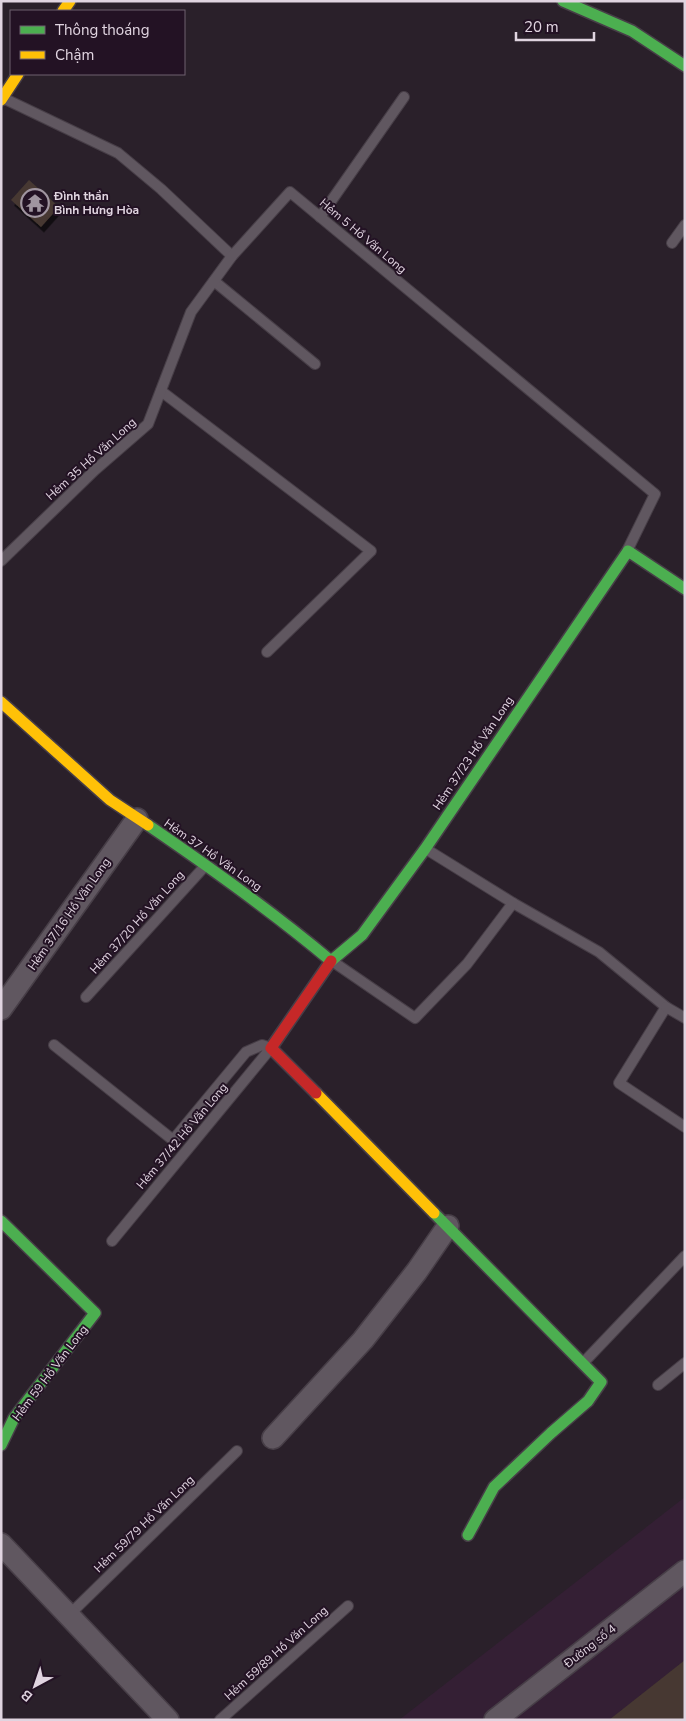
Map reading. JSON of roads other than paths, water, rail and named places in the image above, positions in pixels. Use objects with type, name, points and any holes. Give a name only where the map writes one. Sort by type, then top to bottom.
[{"type":"street","points":[[563,1],[632,32],[685,66]]},
{"type":"street","points":[[2,99],[17,75]]},
{"type":"street","points":[[628,551],[685,589]]},
{"type":"street","name":"Hẻm 37/23 Hồ Văn Long","points":[[331,961],[362,935],[426,849],[628,551]]},
{"type":"street","name":"Hẻm 37 Hồ Văn Long","points":[[1,702],[110,800],[206,864],[294,930],[331,961]]},
{"type":"street","name":"Hẻm 37/16 Hồ Văn Long","points":[[1,1010],[137,819]]},
{"type":"street","points":[[331,961],[271,1048],[601,1382],[588,1401],[494,1487],[468,1535]]},
{"type":"street","name":"Hẻm 59 Hồ Văn Long","points":[[1,1221],[95,1313],[14,1418],[1,1445]]},
{"type":"street","points":[[273,1438],[363,1340],[417,1271],[448,1226]]},
{"type":"street","points":[[1,1544],[168,1720]]},
{"type":"street","name":"Đường số 4","points":[[495,1720],[685,1571]]},
{"type":"lane","points":[[320,217],[404,97]]},
{"type":"lane","points":[[2,99],[118,153],[161,189],[232,256]]},
{"type":"lane","name":"Hẻm 5 Hồ Văn Long","points":[[232,256],[290,192],[655,494],[628,551]]},
{"type":"lane","points":[[672,243],[685,225]]},
{"type":"lane","name":"Hẻm 35 Hồ Văn Long","points":[[1,560],[95,470],[148,424],[191,312],[232,256]]},
{"type":"lane","points":[[214,280],[315,364]]},
{"type":"lane","points":[[160,390],[371,551],[267,652]]},
{"type":"lane","points":[[426,849],[513,903],[599,952],[666,1006],[685,1018]]},
{"type":"lane","name":"Hẻm 37/20 Hồ Văn Long","points":[[86,997],[206,864]]},
{"type":"lane","points":[[331,961],[415,1018],[467,964],[513,903]]},
{"type":"lane","points":[[666,1006],[619,1083],[685,1127]]},
{"type":"lane","points":[[54,1045],[173,1140],[246,1052],[262,1044],[271,1048]]},
{"type":"lane","name":"Hẻm 37/42 Hồ Văn Long","points":[[112,1241],[271,1048]]},
{"type":"lane","points":[[584,1363],[685,1256]]},
{"type":"lane","points":[[658,1385],[685,1363]]},
{"type":"lane","name":"Hẻm 59/79 Hồ Văn Long","points":[[69,1615],[237,1451]]},
{"type":"lane","name":"Hẻm 59/89 Hồ Văn Long","points":[[220,1720],[348,1606]]},
{"type":"place","name":"Đình thần Bình Hưng Hòa","points":[[35,203]]}]
